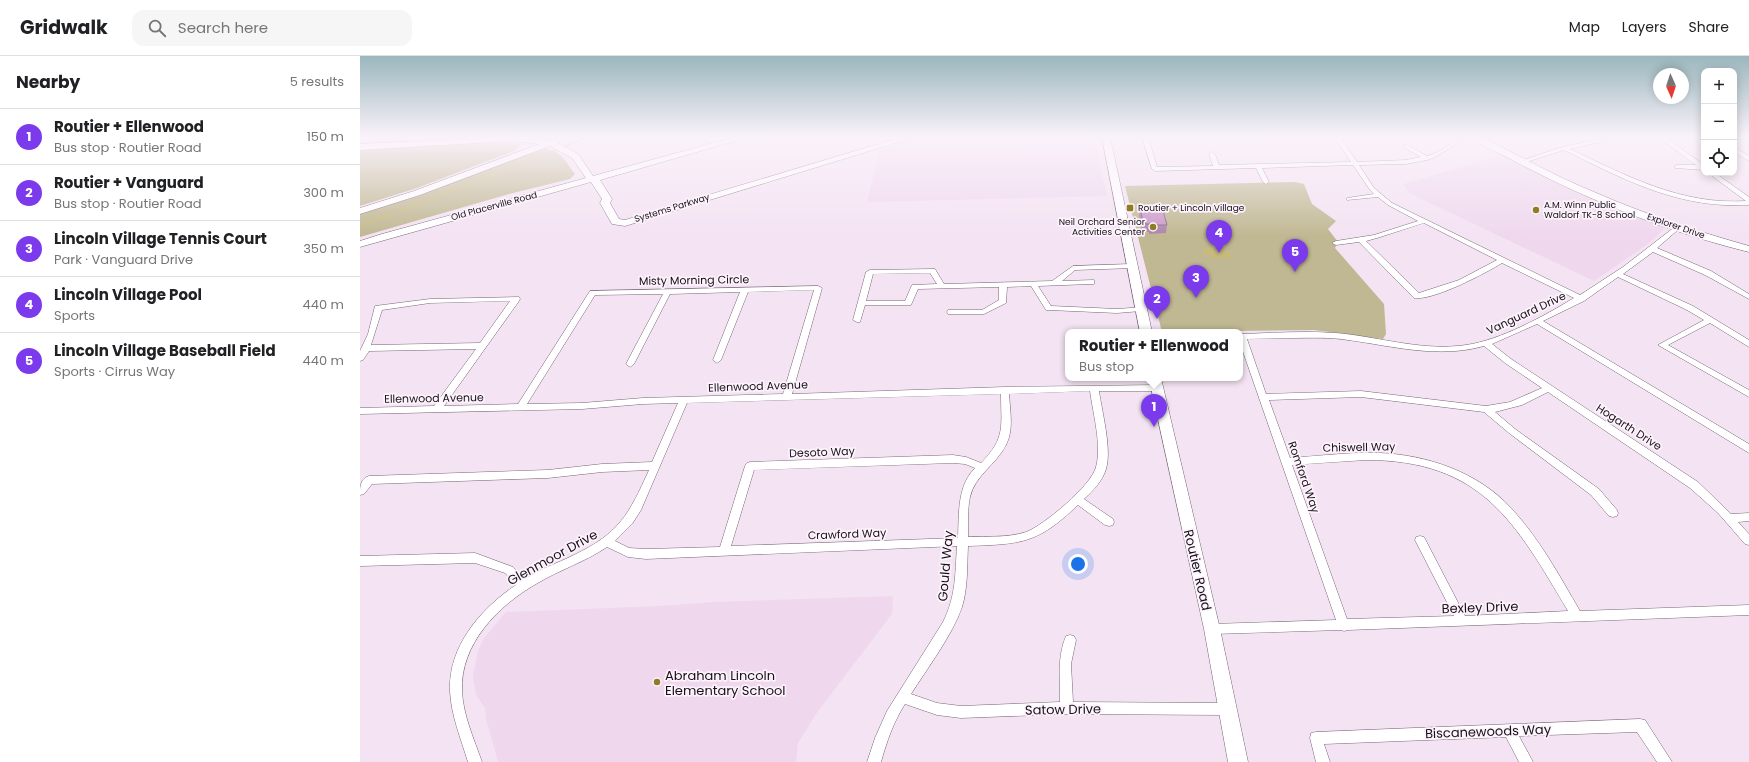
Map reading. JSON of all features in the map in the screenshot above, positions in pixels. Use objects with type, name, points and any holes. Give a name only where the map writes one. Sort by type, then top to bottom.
[{"type":"street","points":[[360,209],[471,170]]},
{"type":"street","points":[[360,209],[483,170]]},
{"type":"street","points":[[585,170],[591,179]]},
{"type":"street","name":"Old Placerville Road","points":[[360,244],[624,170]]},
{"type":"street","name":"Systems Parkway","points":[[591,179],[589,184],[600,202],[605,203],[615,222],[624,223],[801,170]]},
{"type":"street","points":[[1113,170],[1145,329]]},
{"type":"street","points":[[1260,170],[1266,182]]},
{"type":"street","points":[[1359,170],[1378,195],[1390,204],[1581,298]]},
{"type":"street","name":"Explorer Drive","points":[[1538,170],[1590,194],[1678,227],[1749,249]]},
{"type":"street","points":[[1612,170],[1638,182],[1680,196],[1712,203],[1749,202]]},
{"type":"street","points":[[1715,176],[1749,202]]},
{"type":"street","points":[[1349,199],[1378,195]]},
{"type":"street","points":[[1336,243],[1362,240],[1384,235],[1424,221]]},
{"type":"street","name":"Vanguard Drive","points":[[1243,337],[1324,335],[1399,347],[1432,350],[1463,348],[1486,344],[1537,322],[1581,298],[1653,249],[1678,227]]},
{"type":"street","points":[[1362,240],[1417,296],[1442,290],[1461,282],[1502,260]]},
{"type":"street","points":[[1653,249],[1708,273],[1749,297]]},
{"type":"street","points":[[1054,283],[1073,268],[1132,266]]},
{"type":"street","points":[[857,320],[870,272],[932,271],[942,286]]},
{"type":"street","points":[[1618,274],[1690,308],[1749,344]]},
{"type":"street","points":[[862,304],[908,303],[915,287],[1091,282]]},
{"type":"street","points":[[951,312],[984,312],[1003,301],[1003,284]]},
{"type":"street","points":[[1033,284],[1049,308],[1117,310],[1141,309]]},
{"type":"street","name":"Misty Morning Circle","points":[[520,408],[593,293],[818,288],[787,397]]},
{"type":"street","points":[[717,360],[745,289]]},
{"type":"street","points":[[630,364],[668,291]]},
{"type":"street","points":[[360,358],[372,334],[378,308],[430,300],[516,299],[436,410]]},
{"type":"street","points":[[1710,320],[1662,345],[1749,394]]},
{"type":"street","points":[[1537,322],[1749,449]]},
{"type":"street","name":"Romford Way","points":[[1243,342],[1344,626]]},
{"type":"street","name":"Hogarth Drive","points":[[1486,344],[1508,361],[1684,478],[1714,501],[1749,541]]},
{"type":"street","points":[[366,348],[483,346]]},
{"type":"street","name":"Ellenwood Avenue","points":[[360,411],[520,408],[684,400],[1094,388],[1156,383]]},
{"type":"street","name":"Routier Road","points":[[1156,383],[1212,629],[1238,762]]},
{"type":"street","name":"Crawford Way","points":[[606,542],[621,549],[637,553],[962,542],[1008,540],[1027,537],[1044,529],[1095,482],[1102,469],[1103,462],[1094,388]]},
{"type":"street","points":[[1263,397],[1364,395],[1486,409],[1501,409],[1516,405],[1549,388]]},
{"type":"street","name":"Gould Way","points":[[874,762],[881,738],[891,715],[947,626],[956,607],[960,589],[965,497],[970,483],[982,466],[994,456],[1004,438],[1005,390]]},
{"type":"street","name":"Glenmoor Drive","points":[[474,762],[457,701],[455,682],[457,671],[465,649],[478,628],[496,608],[524,586],[548,572],[581,558],[606,542],[623,527],[635,512],[684,400]]},
{"type":"street","points":[[1486,409],[1512,431],[1595,492],[1613,513]]},
{"type":"street","name":"Chiswell Way","points":[[1286,462],[1394,457],[1422,462],[1460,477],[1487,493],[1503,506],[1517,521],[1577,616]]},
{"type":"street","name":"Desoto Way","points":[[724,551],[750,466],[953,459],[982,466]]},
{"type":"street","points":[[360,491],[369,480],[548,474],[602,468],[655,466]]},
{"type":"street","points":[[1077,499],[1109,522]]},
{"type":"street","points":[[1729,518],[1749,517]]},
{"type":"street","points":[[1420,540],[1462,621]]},
{"type":"street","points":[[360,561],[475,558],[502,566],[509,570],[524,586]]},
{"type":"street","name":"Bexley Drive","points":[[1212,629],[1344,626],[1749,610]]},
{"type":"street","points":[[1067,708],[1065,664],[1070,640]]},
{"type":"street","name":"Satow Drive","points":[[902,697],[937,709],[961,712],[1067,708],[1227,709]]},
{"type":"street","name":"Biscanewoods Way","points":[[1323,762],[1316,738],[1640,725],[1665,762]]},
{"type":"street","points":[[1509,730],[1526,762]]},
{"type":"shaded area","points":[[360,170],[464,170],[417,188],[360,206]]},
{"type":"shaded area","points":[[487,170],[572,170],[575,174],[570,179],[509,194],[360,237],[360,214],[421,195]]},
{"type":"shaded area","points":[[875,170],[1101,170],[1107,196],[867,202]]},
{"type":"shaded area","name":"A.M. Winn Public Waldorf TK-8 School","points":[[1452,170],[1535,170],[1584,194],[1666,227],[1648,244],[1594,281],[1409,193],[1403,184]]},
{"type":"shaded area","points":[[1295,182],[1304,184],[1312,204],[1336,221],[1328,229],[1338,242],[1335,248],[1384,304],[1386,334],[1383,339],[1314,330],[1243,331],[1243,329],[1161,329],[1125,186]]},
{"type":"shaded area","points":[[1213,247],[1214,252],[1229,251],[1232,258],[1211,258],[1209,253],[1206,255],[1203,252],[1204,248]]},
{"type":"shaded area","name":"Abraham Lincoln Elementary School","points":[[893,596],[892,614],[816,714],[798,743],[796,762],[498,762],[486,719],[485,708],[476,695],[473,675],[478,651],[484,638],[506,612],[659,606],[713,602]]},
{"type":"building","points":[[1162,207],[1167,225],[1150,225],[1143,221],[1140,208]]},
{"type":"waterway","points":[[400,211],[505,170]]},
{"type":"waterway","points":[[360,226],[392,214]]},
{"type":"place","name":"Routier + Lincoln Village","points":[[1130,208]]},
{"type":"place","name":"A.M. Winn Public Waldorf TK-8 School","points":[[1536,210]]},
{"type":"place","name":"Neil Orchard Senior Activities Center","points":[[1153,227]]},
{"type":"place","name":"Lincoln Village Pool","points":[[1219,253]]},
{"type":"place","name":"Lincoln Village Baseball Field","points":[[1295,272]]},
{"type":"place","name":"Lincoln Village Tennis Court","points":[[1196,298]]},
{"type":"place","name":"Routier + Vanguard","points":[[1157,319]]},
{"type":"place","name":"Routier + Ellenwood","points":[[1154,427]]},
{"type":"place","name":"Abraham Lincoln Elementary School","points":[[657,682]]}]
